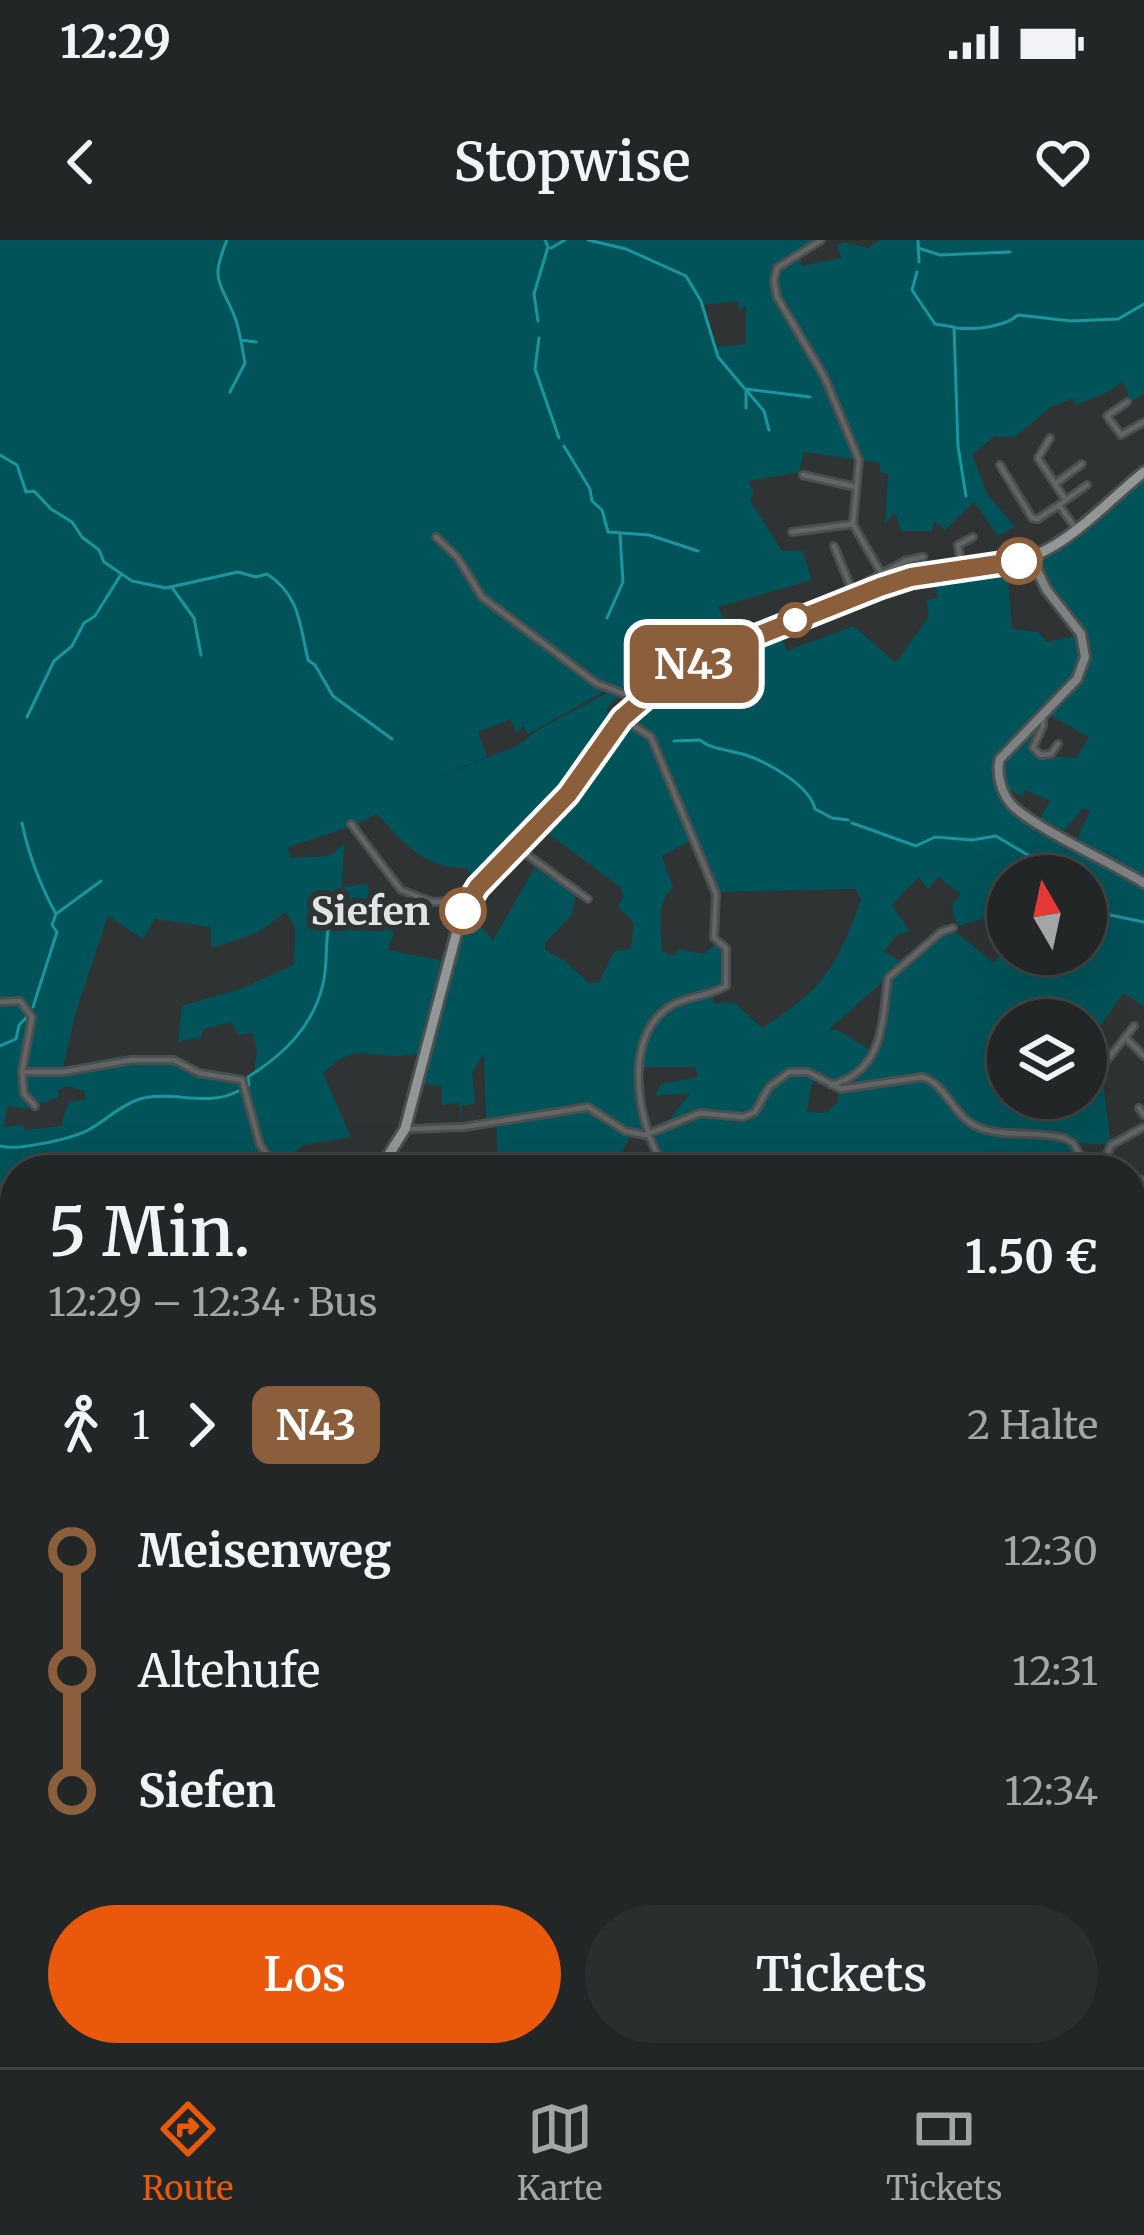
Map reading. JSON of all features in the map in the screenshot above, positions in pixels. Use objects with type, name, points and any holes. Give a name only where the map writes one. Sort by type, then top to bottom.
[{"type":"main road","points":[[389,1155],[405,1129],[453,936],[469,900],[568,794],[639,700],[737,644],[850,595],[911,577],[1030,557],[1076,529],[1144,472]]},
{"type":"street","points":[[821,240],[777,268],[774,281],[777,297],[824,376],[856,450],[861,472],[853,524],[881,573]]},
{"type":"street","points":[[1127,402],[1107,416],[1121,435],[1144,422]]},
{"type":"street","points":[[1050,438],[1038,458],[1065,499]]},
{"type":"street","points":[[1055,484],[1082,464]]},
{"type":"street","points":[[1000,465],[1032,518],[1038,519],[1087,485]]},
{"type":"street","points":[[803,476],[856,488]]},
{"type":"street","points":[[1059,505],[1076,529]]},
{"type":"street","points":[[792,532],[853,524]]},
{"type":"street","points":[[436,536],[449,547],[482,597],[596,682],[639,700]]},
{"type":"street","points":[[962,570],[958,545],[973,537]]},
{"type":"street","points":[[834,546],[850,595],[881,573],[923,557]]},
{"type":"street","points":[[1030,557],[1046,589],[1084,642],[1082,669],[1000,759],[997,770],[1004,791],[1023,814],[1144,884]]},
{"type":"street","points":[[1043,713],[1033,748],[1041,755],[1051,754],[1058,744]]},
{"type":"street","points":[[622,718],[651,737],[716,894],[714,938],[727,948],[726,986],[673,1005],[646,1034],[638,1067],[648,1134],[657,1155]]},
{"type":"street","points":[[351,824],[401,890],[432,902],[469,900]]},
{"type":"street","points":[[522,843],[529,856],[588,899]]},
{"type":"street","points":[[831,1085],[853,1076],[878,1049],[888,977],[940,932],[953,928]]},
{"type":"street","points":[[0,1002],[20,1001],[32,1017],[22,1072],[23,1093],[35,1106]]},
{"type":"street","points":[[1107,1060],[1134,1026]]},
{"type":"street","points":[[1126,1038],[1144,1056]]},
{"type":"street","points":[[22,1072],[174,1060],[199,1073],[242,1080],[260,1145],[267,1155]]},
{"type":"street","points":[[405,1129],[464,1127],[588,1107],[625,1131],[648,1134],[700,1113],[743,1117],[755,1112],[769,1088],[789,1072],[808,1072],[849,1090],[925,1077],[975,1126],[1064,1138],[1080,1155]]},
{"type":"street","points":[[1107,1155],[1112,1145],[1144,1127]]},
{"type":"shaded area","points":[[0,240],[820,240],[799,252],[802,266],[841,258],[837,245],[845,242],[868,248],[880,240],[1144,240],[1144,393],[1131,402],[1123,381],[1076,405],[1073,398],[1051,407],[1015,437],[995,436],[972,454],[987,494],[1015,527],[998,536],[974,502],[945,530],[934,521],[932,531],[901,531],[895,512],[885,524],[888,474],[880,472],[880,463],[804,452],[799,472],[748,481],[754,493],[750,500],[782,551],[802,550],[812,580],[718,607],[735,642],[683,666],[637,697],[612,687],[528,734],[523,726],[516,733],[511,719],[478,732],[487,757],[430,780],[517,746],[611,691],[622,694],[606,709],[611,715],[630,697],[634,700],[607,730],[565,793],[473,884],[467,868],[427,859],[377,814],[288,847],[291,858],[329,856],[344,844],[342,888],[368,883],[369,900],[399,899],[401,913],[388,950],[443,961],[426,1049],[454,938],[463,920],[473,918],[493,940],[537,864],[576,892],[572,915],[545,943],[545,950],[590,984],[599,982],[614,952],[631,948],[634,923],[618,906],[623,898],[620,887],[542,829],[622,721],[651,739],[685,817],[653,738],[628,715],[679,677],[737,647],[745,654],[740,646],[779,629],[787,651],[854,626],[896,663],[929,616],[926,600],[938,598],[933,575],[1007,566],[1012,629],[1038,632],[1047,642],[1080,635],[1081,669],[1043,713],[1033,748],[1041,755],[1076,758],[1089,737],[1046,713],[1079,679],[1087,656],[1086,642],[1047,588],[1036,564],[1144,475],[1144,882],[1107,860],[1107,855],[1076,842],[1090,811],[1083,808],[1062,833],[1038,821],[1050,801],[1025,790],[1023,797],[1009,789],[1003,792],[1015,811],[1093,855],[987,855],[987,917],[957,926],[952,906],[960,893],[938,877],[928,890],[919,877],[892,905],[910,932],[898,934],[884,951],[905,964],[952,929],[987,957],[987,975],[1107,975],[1107,863],[1144,884],[1144,1006],[1123,993],[1107,1016],[1107,999],[987,999],[987,1119],[1107,1119],[1107,1114],[1111,1145],[1072,1143],[1079,1155],[659,1155],[650,1134],[662,1129],[690,1093],[655,1096],[661,1084],[698,1077],[695,1067],[638,1067],[649,1134],[632,1132],[592,1106],[586,1107],[631,1135],[620,1155],[498,1155],[496,1123],[537,1117],[486,1122],[484,1054],[472,1072],[475,1104],[461,1106],[462,1126],[459,1103],[442,1105],[442,1087],[422,1083],[430,1051],[351,1055],[323,1073],[351,1137],[304,1145],[290,1155],[0,1155]],"holes":[[[738,301],[739,310],[746,306],[746,344],[717,347],[703,305]],[[693,839],[716,892],[856,889],[861,899],[826,974],[800,1001],[762,1028],[735,1003],[714,1003],[712,993],[727,975],[726,948],[717,942],[704,954],[677,949],[675,956],[662,952],[661,909],[673,887],[662,856]],[[286,912],[295,928],[294,965],[240,989],[182,1006],[178,1042],[202,1037],[203,1029],[231,1022],[239,1035],[252,1033],[257,1051],[254,1072],[243,1082],[199,1074],[175,1061],[131,1060],[62,1072],[108,916],[143,939],[155,919],[210,927],[212,948],[257,933]],[[893,973],[876,1053],[837,1030],[828,1030]],[[819,1077],[835,1085],[847,1077],[837,1087],[881,1083],[850,1091],[838,1089],[838,1102],[826,1113],[807,1112],[811,1086]],[[67,1086],[83,1090],[86,1099],[68,1103],[61,1126],[4,1127],[7,1106],[29,1109],[30,1100],[43,1103],[59,1097],[58,1090]]]},
{"type":"waterway","points":[[227,240],[219,278],[236,320],[245,363],[230,392]]},
{"type":"waterway","points":[[538,321],[534,294],[548,247],[545,240]]},
{"type":"waterway","points":[[551,248],[565,240]]},
{"type":"waterway","points":[[588,240],[626,249],[686,276],[701,301],[718,357],[745,389],[810,397]]},
{"type":"waterway","points":[[918,240],[919,262]]},
{"type":"waterway","points":[[918,248],[940,255],[1010,252]]},
{"type":"waterway","points":[[917,272],[912,290],[935,324],[954,327],[958,446],[966,496]]},
{"type":"waterway","points":[[956,328],[989,327],[1018,315],[1071,321],[1118,319],[1144,304]]},
{"type":"waterway","points":[[539,338],[535,369],[559,438]]},
{"type":"waterway","points":[[241,340],[256,342]]},
{"type":"waterway","points":[[747,391],[764,411],[769,430]]},
{"type":"waterway","points":[[746,392],[746,408]]},
{"type":"waterway","points":[[564,446],[590,489],[592,501],[602,510],[608,532],[649,535],[698,551]]},
{"type":"waterway","points":[[0,455],[17,465],[26,492],[34,491],[72,522],[104,562],[132,581],[166,588],[238,572],[256,577],[267,574],[292,601],[308,660],[333,696],[392,739]]},
{"type":"waterway","points":[[607,618],[623,582],[620,534]]},
{"type":"waterway","points":[[27,717],[54,661],[72,646],[120,576]]},
{"type":"waterway","points":[[173,589],[194,618],[201,655]]},
{"type":"waterway","points":[[674,741],[700,740],[755,759],[797,784],[815,809],[848,820]]},
{"type":"waterway","points":[[22,823],[56,914]]},
{"type":"waterway","points":[[852,823],[916,846],[935,837],[972,840],[996,836],[1028,855]]},
{"type":"waterway","points":[[33,1007],[57,932],[52,925],[56,914],[101,881]]},
{"type":"waterway","points":[[249,1085],[248,1077],[284,1049],[312,1014],[323,984],[328,932],[338,902]]},
{"type":"waterway","points":[[1107,914],[1144,922]]},
{"type":"waterway","points":[[0,1046],[16,1039],[27,1017]]},
{"type":"waterway","points":[[0,1146],[71,1137],[149,1097],[214,1098],[238,1091]]},
{"type":"bus line","name":"N43","points":[[463,911],[478,887],[568,794],[622,718],[666,680],[737,644],[880,587],[932,573],[1019,561]]},
{"type":"place","name":"Siefen","points":[[463,911]]}]
